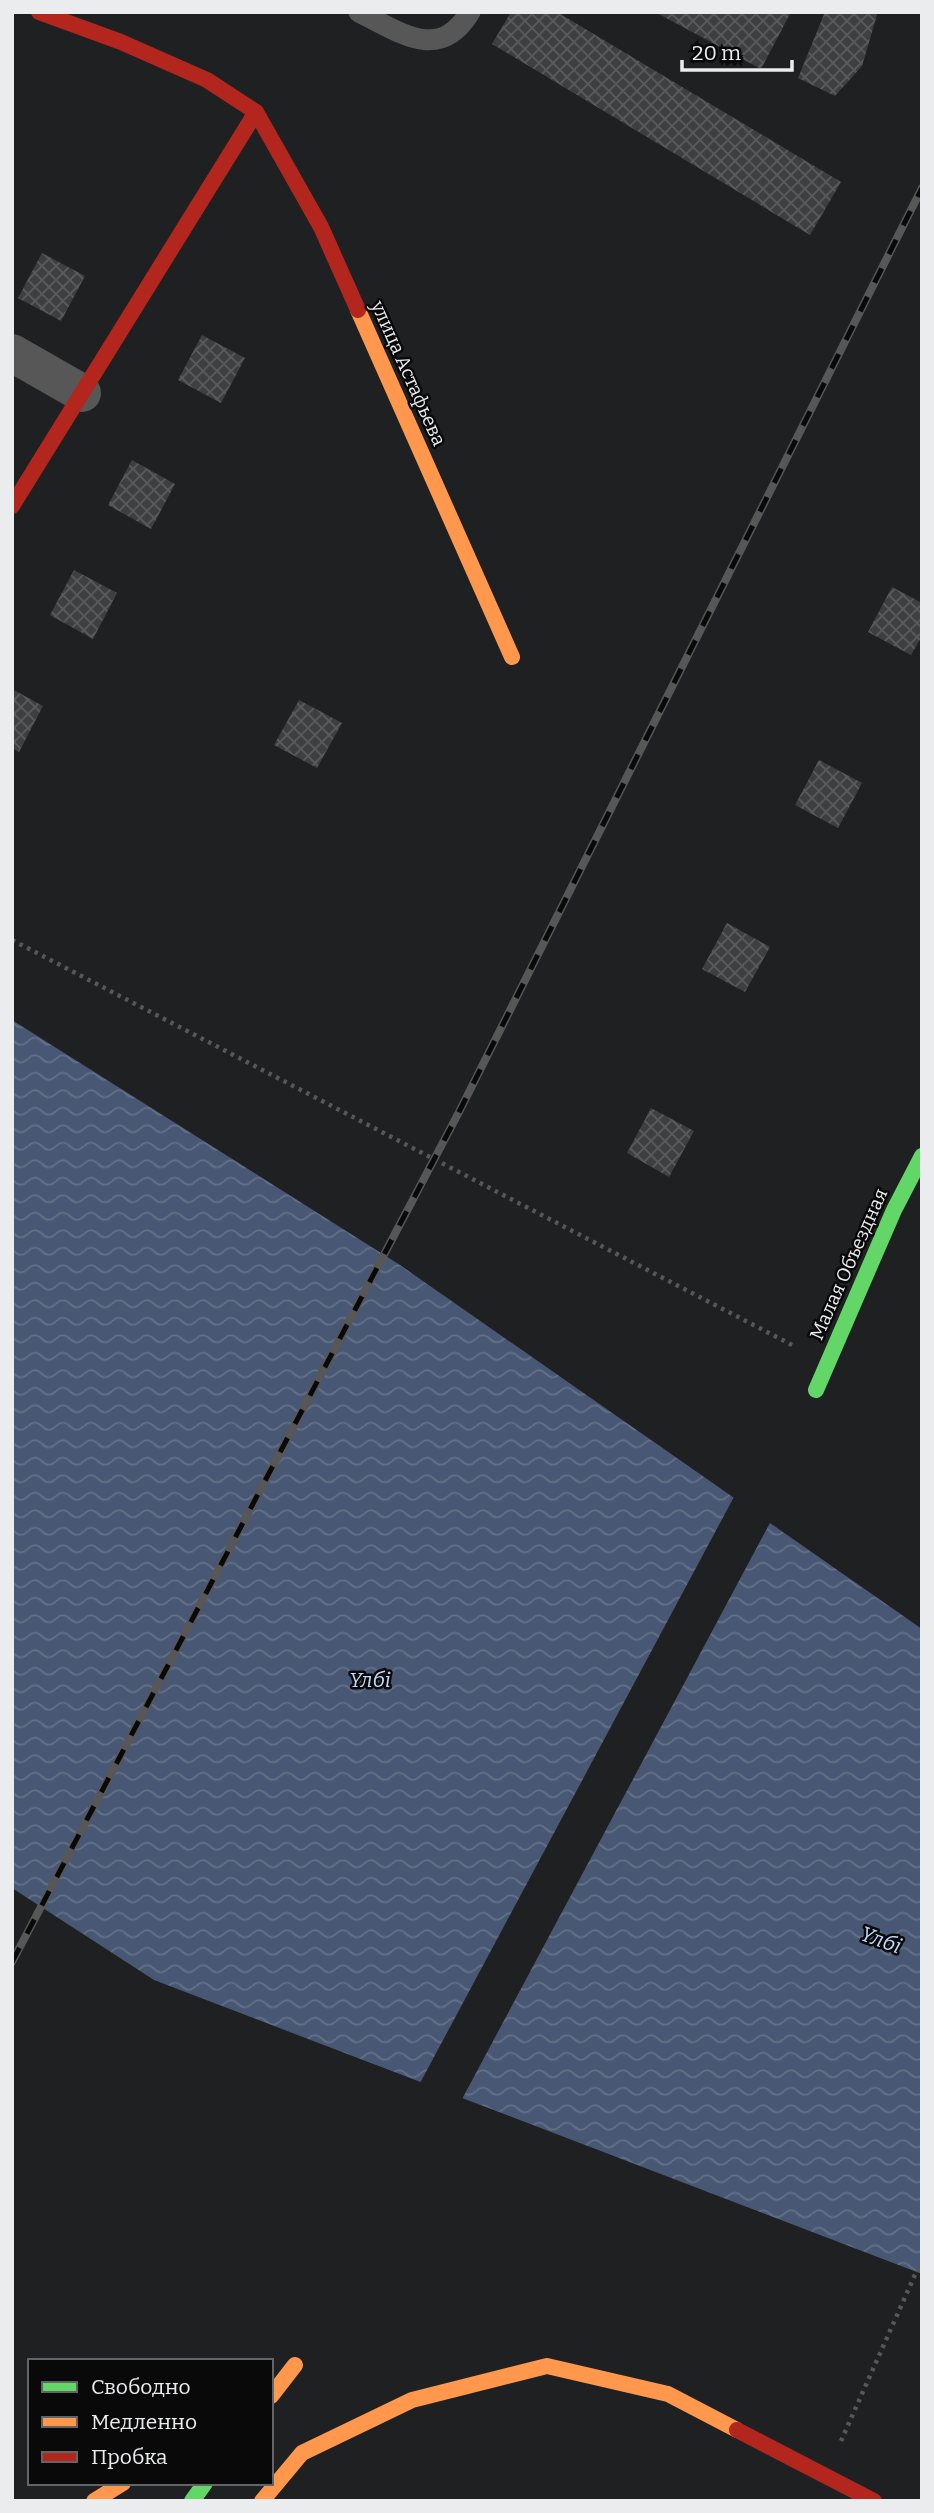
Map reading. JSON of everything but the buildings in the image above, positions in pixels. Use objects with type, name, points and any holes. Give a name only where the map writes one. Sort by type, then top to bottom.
[{"type":"street","name":"улица Астафьева","points":[[39,12],[121,42],[207,80],[256,112],[321,227],[512,657]]},
{"type":"street","points":[[12,506],[256,112]]},
{"type":"street","points":[[12,354],[82,393]]},
{"type":"street","name":"Малая Объездная","points":[[816,1390],[894,1210],[922,1156]]},
{"type":"street","points":[[273,2393],[295,2365]]},
{"type":"street","points":[[261,2501],[302,2453],[412,2400],[547,2366],[668,2394],[874,2501]]},
{"type":"street","points":[[94,2501],[120,2485]]},
{"type":"street","points":[[192,2501],[204,2485]]},
{"type":"lane","points":[[359,12],[414,38],[435,41],[450,36],[463,25],[470,12]]},
{"type":"path","points":[[12,940],[826,1363]]},
{"type":"path","points":[[825,2476],[922,2259]]},
{"type":"water","name":"Үлбі","points":[[12,1020],[400,1265],[922,1629],[922,2274],[154,1980],[12,1888]]},
{"type":"pier","points":[[735,1495],[771,1521],[461,2101],[419,2085]]},
{"type":"railway","points":[[12,1962],[459,1112],[922,188]]},
{"type":"traffic: fast","points":[[816,1390],[894,1210],[922,1156]]},
{"type":"traffic: fast","points":[[192,2501],[204,2485]]},
{"type":"traffic: slow","points":[[358,310],[512,657]]},
{"type":"traffic: slow","points":[[273,2393],[295,2365]]},
{"type":"traffic: slow","points":[[262,2501],[302,2453],[412,2400],[547,2366],[668,2394],[737,2430]]},
{"type":"traffic: slow","points":[[94,2501],[120,2485]]},
{"type":"traffic: jam","points":[[39,12],[121,42],[207,80],[256,112],[321,227],[358,310]]},
{"type":"traffic: jam","points":[[12,506],[256,112]]},
{"type":"traffic: jam","points":[[737,2430],[874,2501]]}]
